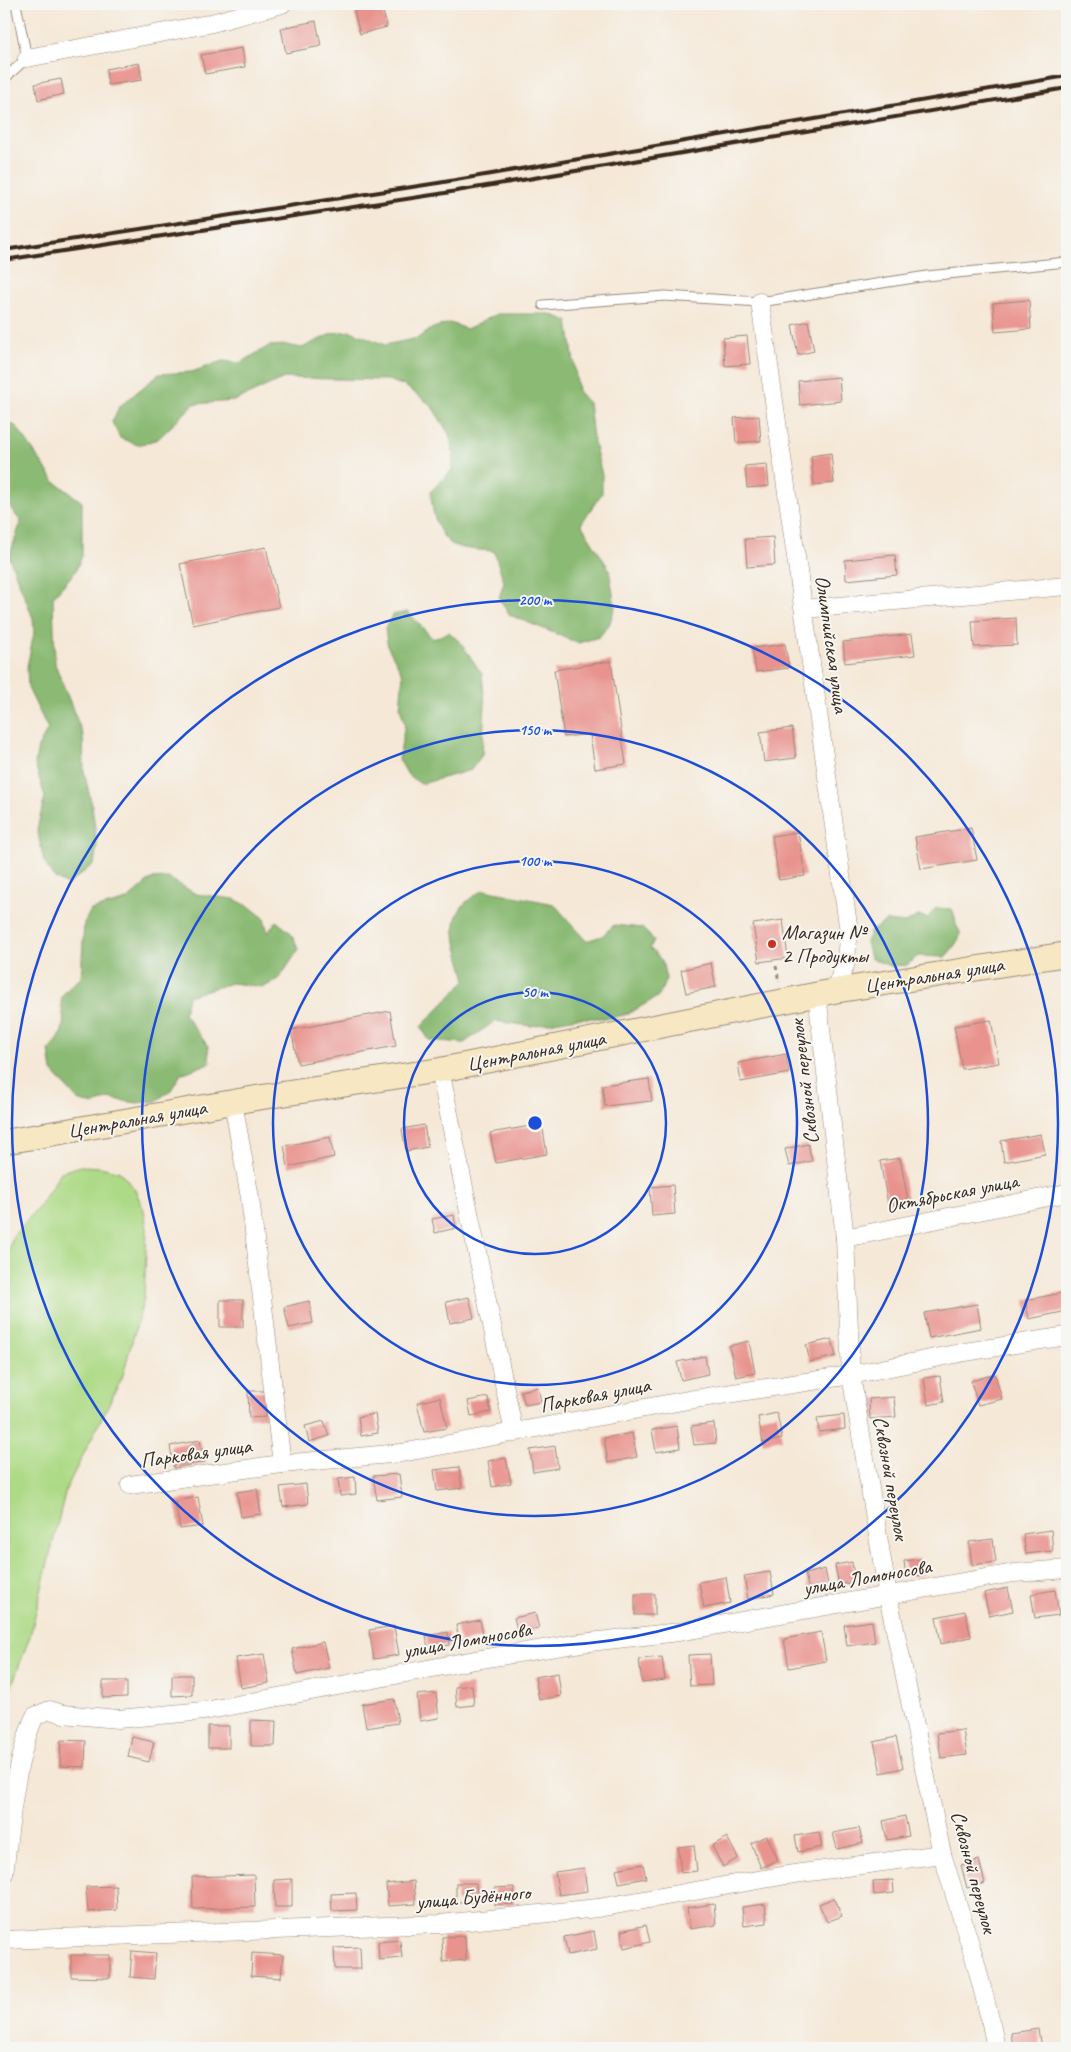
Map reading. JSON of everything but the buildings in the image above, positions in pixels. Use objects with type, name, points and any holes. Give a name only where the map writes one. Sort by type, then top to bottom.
[{"type":"street","points":[[27,58],[208,24],[282,4]]},
{"type":"street","name":"Олимпийская улица","points":[[760,302],[849,932],[845,966],[825,993]]},
{"type":"street","points":[[804,609],[1067,586]]},
{"type":"street","name":"Центральная улица","points":[[4,1142],[233,1102],[440,1070],[825,993],[1067,954]]},
{"type":"street","name":"Сквозной переулок","points":[[825,993],[845,1238],[851,1376],[888,1596],[942,1854],[975,1960],[996,2048]]},
{"type":"street","points":[[440,1070],[514,1433]]},
{"type":"street","points":[[233,1102],[250,1198],[282,1464]]},
{"type":"street","name":"Октябрьская улица","points":[[845,1238],[1067,1193]]},
{"type":"street","name":"Парковая улица","points":[[130,1485],[282,1464],[400,1453],[688,1400],[851,1376],[965,1352],[1067,1336]]},
{"type":"street","name":"улица Ломоносова","points":[[4,1874],[14,1799],[27,1733],[35,1716],[50,1710],[63,1714],[118,1719],[204,1712],[475,1660],[581,1643],[679,1632],[1014,1574],[1067,1570]]},
{"type":"street","name":"улица Будённого","points":[[4,1940],[440,1924],[598,1908],[787,1875],[942,1854]]},
{"type":"lane","points":[[4,79],[27,58],[16,4]]},
{"type":"lane","points":[[544,305],[665,296],[760,302],[927,276],[1067,262]]},
{"type":"green space","points":[[497,314],[550,314],[568,321],[578,391],[589,403],[593,439],[602,475],[602,493],[581,524],[609,569],[615,607],[609,625],[599,637],[578,643],[510,615],[499,598],[504,582],[494,551],[459,547],[446,539],[434,516],[431,491],[452,470],[453,451],[449,434],[431,405],[405,386],[388,380],[284,378],[234,401],[194,404],[158,439],[138,445],[120,438],[112,422],[119,407],[159,374],[192,372],[222,361],[240,363],[269,346],[286,345],[302,348],[333,333],[351,331],[385,345],[418,338],[433,328],[450,323],[467,329]]},
{"type":"green space","points":[[4,420],[17,427],[54,481],[82,502],[82,556],[75,572],[53,597],[55,664],[83,735],[84,771],[92,806],[97,844],[94,864],[67,885],[53,877],[44,861],[37,829],[45,797],[35,764],[38,747],[48,729],[28,688],[27,667],[34,633],[33,618],[9,557],[21,522],[4,499]]},
{"type":"green space","points":[[408,612],[433,639],[449,632],[461,643],[482,674],[485,705],[482,755],[471,770],[421,784],[408,775],[399,759],[405,724],[400,708],[403,675],[388,647],[385,629],[392,615]]},
{"type":"green space","points":[[168,878],[196,894],[234,899],[250,907],[264,918],[268,933],[276,921],[290,932],[299,949],[279,979],[264,987],[231,983],[188,996],[184,1014],[208,1046],[210,1063],[181,1074],[171,1090],[156,1101],[137,1103],[108,1098],[93,1105],[78,1100],[52,1071],[49,1050],[61,1034],[63,1016],[61,999],[70,987],[81,978],[84,923],[91,910],[127,900],[151,879]]},
{"type":"green space","points":[[484,890],[554,904],[586,941],[602,936],[614,925],[642,928],[654,940],[650,948],[662,961],[666,979],[659,996],[628,1014],[611,1018],[577,1018],[531,1026],[495,1021],[464,1043],[429,1040],[421,1027],[466,980],[456,941],[456,919],[461,908],[470,899]]},
{"type":"green space","points":[[936,908],[952,909],[960,932],[957,942],[945,957],[918,956],[907,965],[890,966],[870,958],[866,942],[871,931],[887,921],[906,923],[918,916],[928,918]]},
{"type":"green space","points":[[81,1166],[100,1167],[120,1172],[134,1188],[144,1210],[147,1229],[144,1298],[122,1378],[66,1489],[30,1636],[4,1707],[4,1282],[7,1257],[13,1236],[39,1207],[61,1172]]},
{"type":"railway","points":[[4,250],[438,183],[1067,76]]},
{"type":"railway","points":[[4,260],[439,194],[1067,88]]},
{"type":"place","name":"Магазин № 2 Продукты","points":[[772,944]]}]
